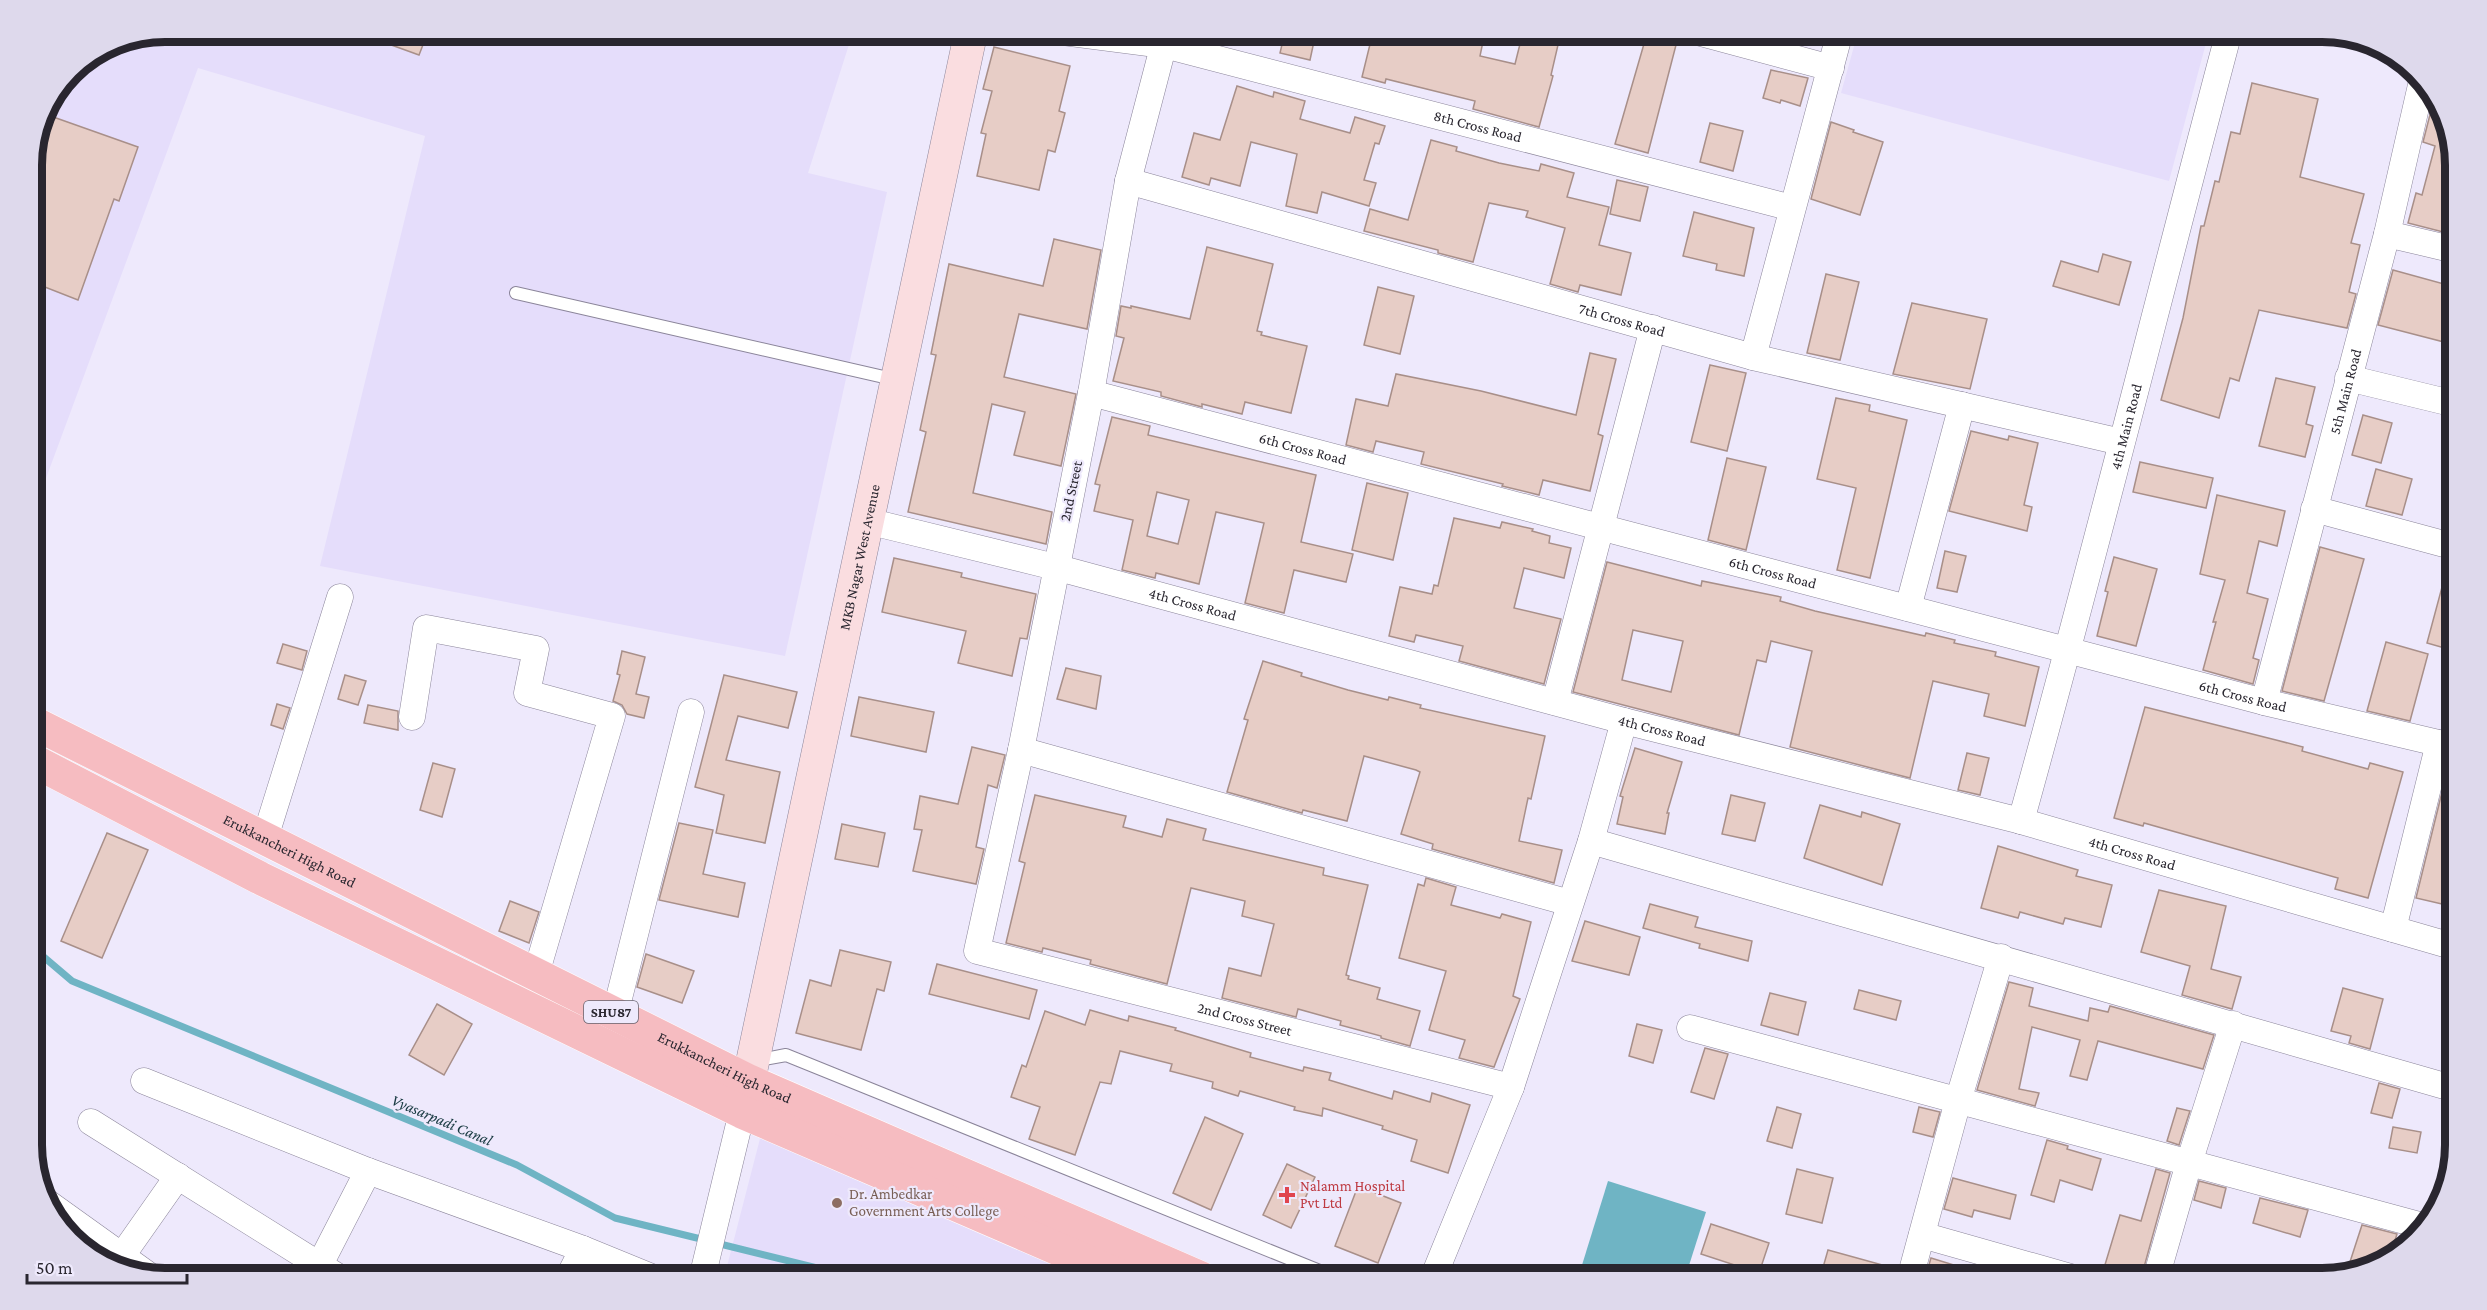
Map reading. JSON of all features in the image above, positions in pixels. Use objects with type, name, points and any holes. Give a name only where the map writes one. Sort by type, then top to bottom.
[{"type":"main road","name":"MKB Nagar West Avenue","points":[[748,1085],[968,42]]},
{"type":"main road","name":"Erukkancheri High Road","points":[[42,727],[615,1014],[748,1085],[1117,1268]]},
{"type":"main road","name":"SHU87","points":[[42,765],[270,883],[748,1085]]},
{"type":"street","name":"2nd Street","points":[[977,951],[1021,750],[1091,393],[1128,181],[1164,42]]},
{"type":"street","name":"8th Cross Road","points":[[1180,42],[1792,208]]},
{"type":"street","points":[[1734,42],[1831,68]]},
{"type":"street","points":[[1753,357],[1838,42]]},
{"type":"street","name":"4th Main Road","points":[[2021,821],[2069,649],[2226,42]]},
{"type":"street","name":"5th Main Road","points":[[2264,702],[2387,234],[2420,90]]},
{"type":"street","name":"7th Cross Road","points":[[1128,181],[1753,357],[2121,442]]},
{"type":"street","points":[[2387,234],[2445,248]]},
{"type":"street","points":[[1555,702],[1653,328]]},
{"type":"street","points":[[2348,378],[2445,402]]},
{"type":"street","name":"6th Cross Road","points":[[1091,393],[2264,702],[2445,745]]},
{"type":"street","points":[[1908,608],[1962,405]]},
{"type":"street","points":[[2314,509],[2445,544]]},
{"type":"street","name":"4th Cross Road","points":[[867,521],[1056,567],[1624,721],[2021,821],[2445,944]]},
{"type":"street","points":[[265,838],[340,597]]},
{"type":"street","points":[[412,717],[426,628],[536,649],[527,693],[612,716],[536,974]]},
{"type":"street","points":[[615,1014],[691,712]]},
{"type":"street","points":[[1436,1268],[1511,1087],[1591,841],[1624,721]]},
{"type":"street","points":[[1021,750],[1570,903]]},
{"type":"street","points":[[2393,929],[2445,752]]},
{"type":"street","points":[[1591,841],[2445,1086]]},
{"type":"street","name":"2nd Cross Street","points":[[977,951],[1511,1087]]},
{"type":"street","points":[[1913,1268],[1958,1101],[2001,957]]},
{"type":"street","points":[[2159,1268],[2189,1162],[2233,1024]]},
{"type":"street","points":[[1690,1028],[2416,1224]]},
{"type":"street","points":[[144,1082],[368,1171],[584,1249],[630,1268]]},
{"type":"street","points":[[704,1268],[748,1085]]},
{"type":"street","points":[[91,1122],[178,1176],[316,1268]]},
{"type":"street","points":[[328,1268],[368,1171]]},
{"type":"street","points":[[120,1260],[178,1176]]},
{"type":"street","points":[[66,1218],[109,1254]]},
{"type":"street","points":[[1923,1235],[2039,1268]]},
{"type":"street","points":[[574,1268],[584,1249]]},
{"type":"lane","points":[[516,293],[898,380]]},
{"type":"lane","points":[[748,1085],[786,1055],[1312,1268]]},
{"type":"shaded area","points":[[165,42],[850,42],[808,173],[887,192],[785,656],[320,566],[425,136],[198,68],[42,489],[42,157],[44,141],[58,103],[72,84],[84,72],[110,55],[141,44]]},
{"type":"shaded area","points":[[1855,42],[2206,42],[2169,181],[1841,93]]},
{"type":"shaded area","name":"Dr. Ambedkar Government Arts College","points":[[763,1127],[1077,1268],[727,1268]]},
{"type":"water","points":[[1608,1181],[1706,1212],[1688,1268],[1581,1268]]},
{"type":"building","points":[[383,42],[424,42],[419,55]]},
{"type":"building","points":[[1283,42],[1314,42],[1310,60],[1280,53]]},
{"type":"building","points":[[1371,42],[1483,42],[1480,56],[1515,64],[1520,42],[1559,42],[1551,75],[1553,76],[1539,127],[1473,109],[1475,101],[1386,79],[1385,83],[1362,77]]},
{"type":"building","points":[[1645,42],[1665,42],[1676,45],[1648,153],[1615,144]]},
{"type":"building","points":[[994,47],[1070,66],[1059,111],[1065,113],[1055,152],[1048,150],[1039,190],[977,176],[986,134],[981,133],[992,91],[983,89]]},
{"type":"building","points":[[1771,70],[1808,78],[1800,106],[1781,100],[1780,103],[1763,98]]},
{"type":"building","points":[[2252,83],[2318,99],[2300,177],[2364,194],[2351,243],[2360,245],[2349,292],[2356,294],[2347,328],[2259,310],[2239,381],[2230,378],[2219,418],[2161,400],[2183,318],[2201,226],[2204,226],[2215,181],[2219,182],[2231,132],[2240,134]]},
{"type":"building","points":[[1237,86],[1273,97],[1274,92],[1305,101],[1300,119],[1350,133],[1355,117],[1385,126],[1379,144],[1375,143],[1364,180],[1376,183],[1369,206],[1322,192],[1317,213],[1286,206],[1297,154],[1251,142],[1240,186],[1211,178],[1209,185],[1182,177],[1194,133],[1220,140]]},
{"type":"building","points":[[2431,109],[2443,141],[2445,157],[2445,232],[2408,223],[2416,193],[2422,195],[2435,146],[2423,142]]},
{"type":"building","points":[[52,116],[138,147],[119,201],[114,199],[78,300],[42,286],[42,157]]},
{"type":"building","points":[[1831,122],[1883,142],[1860,215],[1811,199]]},
{"type":"building","points":[[1710,123],[1743,131],[1733,171],[1700,162]]},
{"type":"building","points":[[1431,140],[1457,147],[1456,151],[1499,163],[1539,171],[1541,164],[1574,173],[1567,197],[1609,207],[1599,245],[1631,253],[1621,295],[1580,285],[1578,292],[1550,284],[1565,228],[1526,217],[1528,211],[1489,203],[1473,262],[1438,253],[1438,250],[1364,231],[1370,209],[1408,220]]},
{"type":"building","points":[[1617,180],[1648,187],[1640,221],[1610,214]]},
{"type":"building","points":[[1694,212],[1754,228],[1744,276],[1716,270],[1717,264],[1683,256]]},
{"type":"building","points":[[1054,239],[1101,250],[1087,329],[1019,314],[1004,377],[1076,394],[1061,466],[1014,455],[1025,412],[992,404],[973,493],[1052,512],[1046,544],[908,512],[926,432],[920,430],[936,355],[931,354],[949,264],[1043,286]]},
{"type":"building","points":[[1207,247],[1273,264],[1257,331],[1262,332],[1261,335],[1307,346],[1291,413],[1245,402],[1242,414],[1202,404],[1202,407],[1161,396],[1161,392],[1113,381],[1124,338],[1116,336],[1121,306],[1131,308],[1131,306],[1190,319]]},
{"type":"building","points":[[2103,254],[2131,262],[2119,305],[2053,286],[2061,261],[2098,272]]},
{"type":"building","points":[[2393,270],[2445,284],[2444,342],[2378,325]]},
{"type":"building","points":[[1826,274],[1859,282],[1840,360],[1807,353]]},
{"type":"building","points":[[1378,287],[1414,296],[1400,354],[1364,345]]},
{"type":"building","points":[[1912,303],[1987,319],[1970,389],[1893,374]]},
{"type":"building","points":[[1590,353],[1616,359],[1598,434],[1603,436],[1590,491],[1543,480],[1539,495],[1421,464],[1424,452],[1376,441],[1373,452],[1346,445],[1356,399],[1388,406],[1396,374],[1481,391],[1576,415]]},
{"type":"building","points":[[1710,365],[1746,373],[1727,451],[1691,442]]},
{"type":"building","points":[[2276,378],[2315,387],[2306,424],[2313,426],[2305,457],[2259,446]]},
{"type":"building","points":[[1836,398],[1870,405],[1869,411],[1907,420],[1870,578],[1837,570],[1856,488],[1817,479]]},
{"type":"building","points":[[2363,415],[2392,423],[2381,463],[2352,455]]},
{"type":"building","points":[[1112,417],[1150,426],[1148,435],[1316,475],[1301,542],[1353,554],[1346,582],[1294,570],[1284,613],[1245,603],[1264,523],[1216,512],[1199,584],[1156,573],[1155,578],[1122,570],[1133,520],[1094,511],[1100,485],[1095,484]],"holes":[[[1157,492],[1189,500],[1178,544],[1147,536]]]},
{"type":"building","points":[[1971,431],[2008,440],[2009,436],[2038,443],[2024,505],[2032,507],[2027,531],[1949,511]]},
{"type":"building","points":[[1727,458],[1766,467],[1746,550],[1708,540]]},
{"type":"building","points":[[2140,462],[2213,478],[2206,508],[2133,492]]},
{"type":"building","points":[[2376,469],[2412,479],[2402,515],[2366,506]]},
{"type":"building","points":[[1367,483],[1408,493],[1393,560],[1352,550]]},
{"type":"building","points":[[2217,495],[2285,511],[2277,546],[2259,541],[2247,593],[2268,599],[2253,658],[2259,660],[2253,684],[2203,670],[2225,580],[2200,574]]},
{"type":"building","points":[[1454,518],[1500,528],[1502,522],[1533,529],[1532,531],[1550,536],[1549,543],[1571,548],[1564,578],[1524,568],[1514,608],[1561,619],[1544,684],[1459,661],[1463,646],[1416,635],[1414,642],[1389,636],[1400,587],[1432,594],[1434,585],[1438,586]]},
{"type":"building","points":[[2320,547],[2364,559],[2324,701],[2282,691]]},
{"type":"building","points":[[1945,551],[1966,556],[1957,592],[1937,588]]},
{"type":"building","points":[[2114,557],[2157,569],[2136,646],[2097,636]]},
{"type":"building","points":[[894,558],[962,573],[961,577],[1036,594],[1027,639],[1020,638],[1012,676],[958,663],[966,631],[882,612]]},
{"type":"building","points":[[1607,562],[1701,586],[1702,581],[1781,597],[1780,601],[1815,611],[1925,636],[1926,633],[1955,640],[1954,643],[1996,652],[1995,656],[2039,667],[2025,726],[1984,716],[1989,694],[1933,681],[1910,778],[1790,747],[1812,651],[1771,641],[1766,662],[1757,660],[1739,735],[1573,692]],"holes":[[[1633,630],[1683,641],[1671,692],[1622,680]]]},
{"type":"building","points":[[2445,576],[2445,648],[2427,643]]},
{"type":"building","points":[[2386,642],[2428,654],[2410,721],[2367,711]]},
{"type":"building","points":[[283,644],[307,651],[302,670],[277,663]]},
{"type":"building","points":[[622,651],[645,657],[636,694],[649,697],[644,718],[627,714],[622,705],[613,701],[620,675],[617,674]]},
{"type":"building","points":[[1263,661],[1302,673],[1301,676],[1348,690],[1388,700],[1389,697],[1421,705],[1420,708],[1545,736],[1519,841],[1562,850],[1554,883],[1432,849],[1433,844],[1401,834],[1420,772],[1416,770],[1364,756],[1347,821],[1303,810],[1302,813],[1227,792],[1248,720],[1244,719]]},
{"type":"building","points":[[1066,668],[1101,676],[1096,709],[1057,699]]},
{"type":"building","points":[[345,675],[366,681],[358,705],[338,699]]},
{"type":"building","points":[[724,675],[797,692],[788,728],[738,716],[726,760],[780,772],[765,843],[716,833],[724,795],[695,787]]},
{"type":"building","points":[[859,697],[934,712],[926,752],[851,736]]},
{"type":"building","points":[[277,704],[290,708],[283,729],[271,725]]},
{"type":"building","points":[[368,705],[398,711],[398,730],[364,723]]},
{"type":"building","points":[[2145,707],[2303,747],[2302,751],[2368,769],[2370,763],[2403,772],[2368,898],[2335,889],[2338,878],[2144,823],[2143,826],[2114,818]]},
{"type":"building","points":[[972,747],[1005,755],[997,788],[988,785],[976,847],[984,849],[976,884],[913,871],[922,830],[914,829],[920,796],[958,804]]},
{"type":"building","points":[[1635,748],[1682,762],[1667,813],[1669,813],[1665,834],[1617,824],[1623,797],[1620,796]]},
{"type":"building","points":[[1967,753],[1989,758],[1980,795],[1958,790]]},
{"type":"building","points":[[433,763],[455,769],[442,817],[420,810]]},
{"type":"building","points":[[2444,784],[2445,905],[2416,898]]},
{"type":"building","points":[[1035,795],[1126,816],[1123,827],[1162,837],[1167,819],[1206,829],[1203,840],[1324,868],[1323,875],[1368,885],[1346,975],[1349,976],[1348,979],[1380,988],[1377,999],[1420,1011],[1410,1046],[1340,1025],[1341,1021],[1298,1009],[1296,1017],[1222,998],[1229,968],[1261,976],[1274,924],[1242,916],[1245,901],[1191,888],[1167,984],[1090,964],[1091,960],[1043,948],[1042,952],[1006,943],[1025,863],[1019,861]]},
{"type":"building","points":[[1731,795],[1765,803],[1755,841],[1722,834]]},
{"type":"building","points":[[1820,805],[1861,817],[1862,812],[1900,824],[1882,885],[1804,858]]},
{"type":"building","points":[[679,823],[713,830],[703,874],[745,883],[738,917],[659,900]]},
{"type":"building","points":[[842,824],[885,833],[878,867],[835,859]]},
{"type":"building","points":[[107,833],[148,850],[102,958],[61,941]]},
{"type":"building","points":[[1998,846],[2078,870],[2076,876],[2112,885],[2101,927],[2065,918],[2063,924],[2020,912],[2018,918],[1981,908]]},
{"type":"building","points":[[1426,878],[1456,887],[1451,905],[1500,918],[1502,914],[1531,922],[1513,996],[1520,999],[1494,1067],[1459,1058],[1465,1040],[1429,1030],[1446,971],[1399,958],[1418,884],[1424,886]]},
{"type":"building","points":[[2159,890],[2226,906],[2211,969],[2241,977],[2232,1009],[2182,995],[2190,966],[2141,952]]},
{"type":"building","points":[[510,901],[539,912],[529,943],[499,931]]},
{"type":"building","points":[[1650,904],[1698,917],[1695,927],[1752,941],[1748,961],[1699,948],[1700,944],[1643,928]]},
{"type":"building","points":[[1585,921],[1640,937],[1629,975],[1572,961]]},
{"type":"building","points":[[840,950],[891,962],[884,991],[877,989],[861,1050],[796,1033],[810,980],[831,986]]},
{"type":"building","points":[[646,954],[694,971],[682,1003],[637,987]]},
{"type":"building","points":[[937,964],[1037,990],[1029,1019],[929,994]]},
{"type":"building","points":[[2009,982],[2033,988],[2029,1006],[2088,1021],[2090,1008],[2108,1012],[2110,1006],[2214,1035],[2203,1069],[2098,1041],[2087,1080],[2070,1076],[2080,1040],[2032,1027],[2019,1089],[2039,1093],[2035,1106],[1977,1090]]},
{"type":"building","points":[[2343,988],[2383,999],[2370,1049],[2349,1043],[2351,1036],[2331,1031]]},
{"type":"building","points":[[1859,990],[1901,1001],[1896,1020],[1854,1009]]},
{"type":"building","points":[[1770,993],[1806,1002],[1798,1035],[1761,1025]]},
{"type":"building","points":[[437,1004],[472,1024],[444,1075],[409,1055]]},
{"type":"building","points":[[1090,1010],[1128,1021],[1129,1016],[1176,1028],[1175,1030],[1251,1053],[1250,1057],[1303,1071],[1304,1067],[1331,1073],[1329,1080],[1392,1099],[1394,1091],[1430,1102],[1432,1093],[1470,1105],[1448,1173],[1411,1161],[1417,1140],[1382,1129],[1383,1126],[1323,1108],[1322,1116],[1294,1110],[1295,1107],[1240,1091],[1238,1096],[1212,1088],[1213,1082],[1170,1071],[1172,1064],[1120,1051],[1111,1084],[1100,1082],[1075,1155],[1029,1139],[1040,1107],[1011,1097],[1022,1065],[1026,1067],[1045,1011],[1085,1025]]},
{"type":"building","points":[[1637,1024],[1662,1030],[1653,1063],[1629,1056]]},
{"type":"building","points":[[1705,1048],[1728,1054],[1714,1099],[1691,1092]]},
{"type":"building","points":[[2379,1083],[2400,1089],[2392,1118],[2371,1113]]},
{"type":"building","points":[[1777,1107],[1801,1114],[1792,1148],[1767,1141]]},
{"type":"building","points":[[1919,1107],[1940,1112],[1933,1137],[1913,1132]]},
{"type":"building","points":[[2177,1108],[2190,1111],[2179,1145],[2167,1141]]},
{"type":"building","points":[[1205,1117],[1243,1134],[1211,1210],[1173,1193]]},
{"type":"building","points":[[2393,1127],[2421,1132],[2417,1153],[2389,1148]]},
{"type":"building","points":[[2047,1140],[2068,1146],[2067,1149],[2101,1159],[2092,1190],[2060,1180],[2054,1202],[2031,1195]]},
{"type":"building","points":[[1287,1164],[1315,1177],[1291,1228],[1263,1215]]},
{"type":"building","points":[[1797,1169],[1833,1178],[1822,1223],[1786,1214]]},
{"type":"building","points":[[2156,1169],[2170,1173],[2144,1268],[2104,1268],[2120,1215],[2141,1221]]},
{"type":"building","points":[[1953,1178],[2016,1195],[2010,1219],[1974,1210],[1972,1217],[1944,1209]]},
{"type":"building","points":[[2199,1181],[2226,1188],[2221,1208],[2194,1200]]},
{"type":"building","points":[[1358,1186],[1401,1203],[1378,1263],[1335,1246]]},
{"type":"building","points":[[2260,1198],[2308,1210],[2300,1237],[2253,1223]]},
{"type":"building","points":[[1711,1224],[1769,1243],[1761,1268],[1744,1268],[1701,1254]]},
{"type":"building","points":[[2362,1225],[2397,1234],[2391,1247],[2369,1259],[2349,1265]]},
{"type":"building","points":[[1828,1250],[1893,1268],[1823,1268]]},
{"type":"building","points":[[1931,1258],[1964,1268],[1928,1268]]},
{"type":"waterway","name":"Vyasarpadi Canal","points":[[42,956],[72,981],[517,1165],[615,1218],[705,1240]]},
{"type":"waterway","name":"Vyasarpadi Canal","points":[[716,1243],[817,1268]]},
{"type":"place","name":"Nalamm Hospital Pvt Ltd","points":[[1287,1195]]},
{"type":"place","name":"Dr. Ambedkar Government Arts College","points":[[837,1203]]}]
